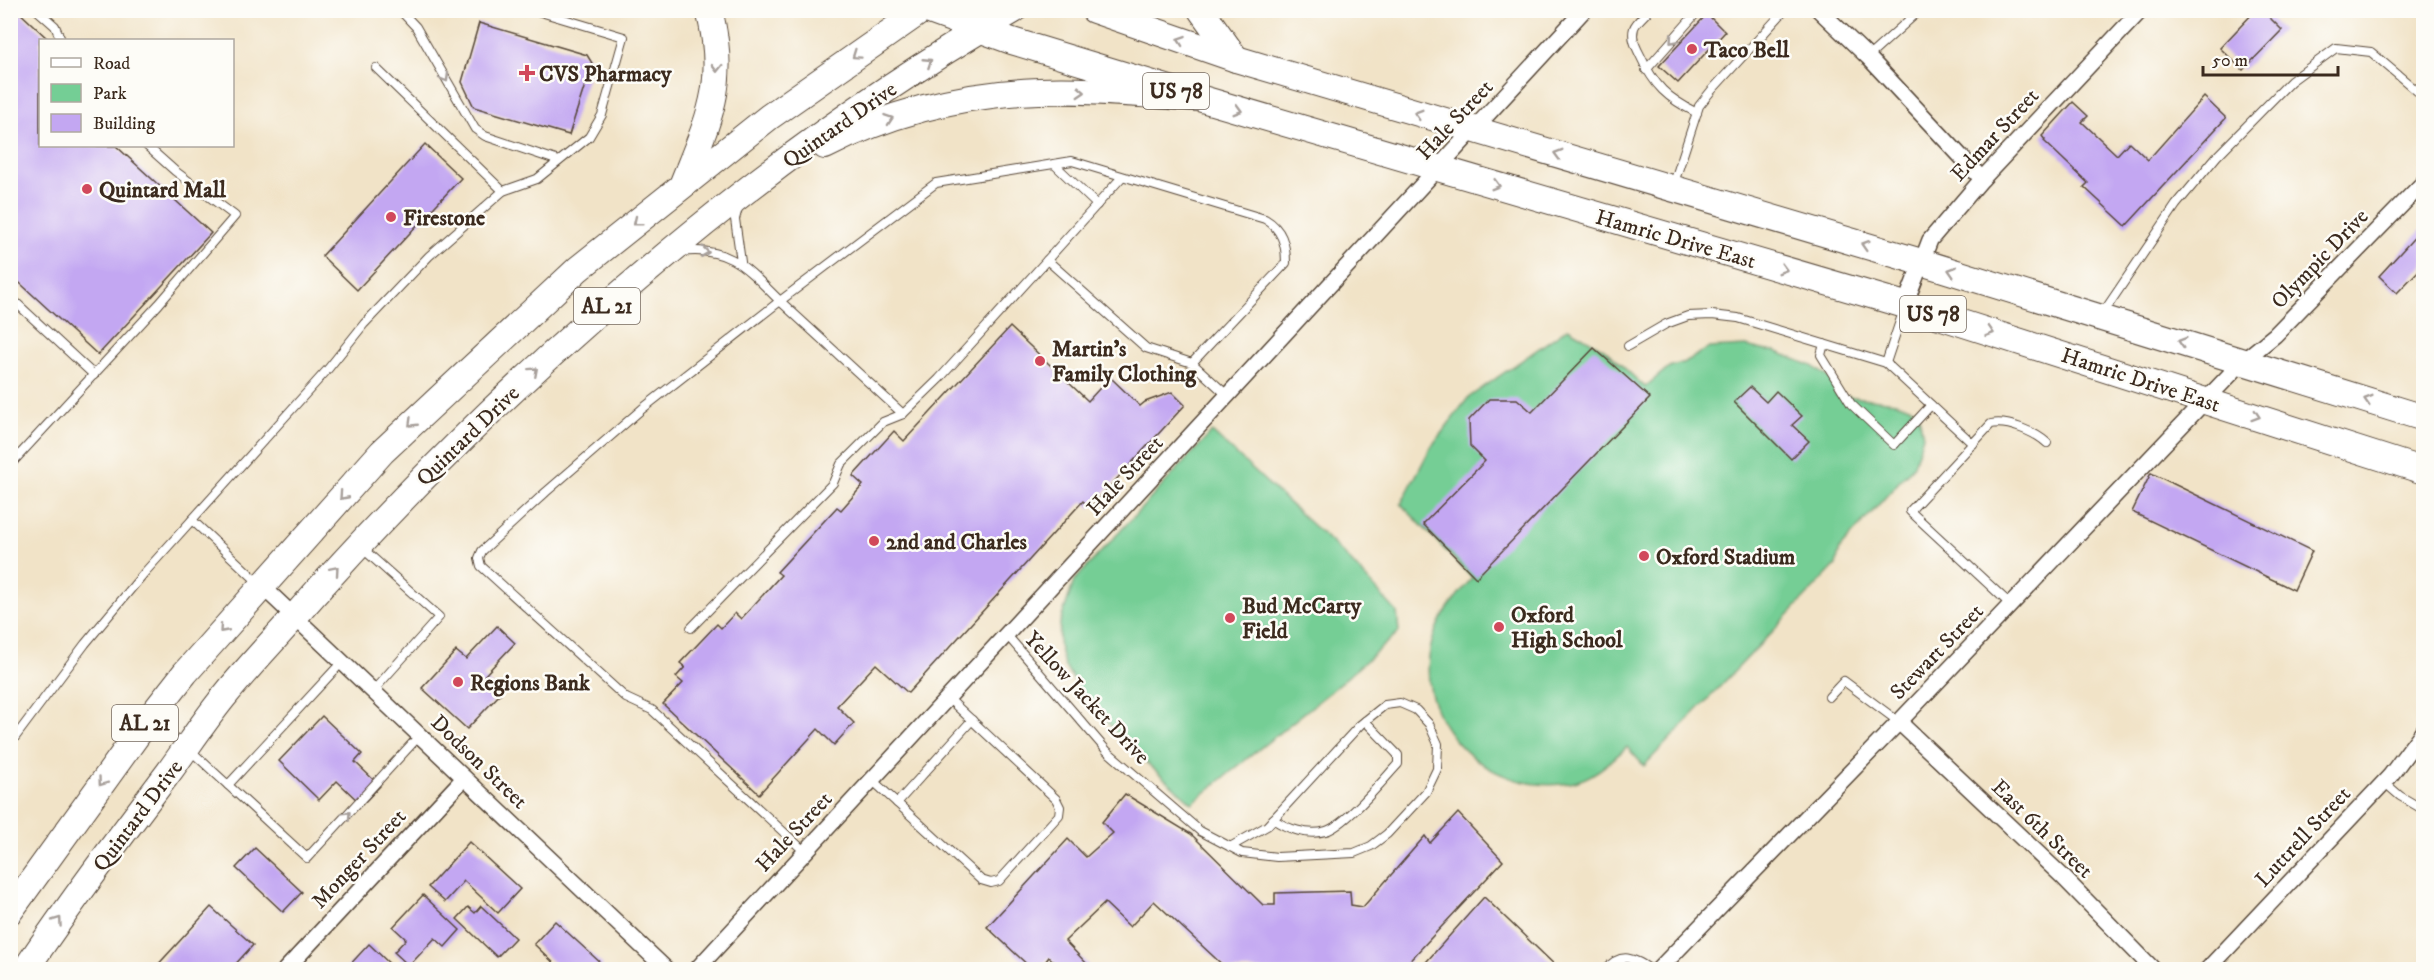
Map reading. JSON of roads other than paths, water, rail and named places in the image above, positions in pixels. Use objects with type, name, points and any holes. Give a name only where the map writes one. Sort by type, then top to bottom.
[{"type":"main road","points":[[682,185],[705,131],[716,91],[717,49],[709,10]]},
{"type":"main road","name":"Quintard Drive","points":[[10,911],[145,724],[192,664],[382,452],[442,393],[578,269],[682,185],[820,80],[922,10]]},
{"type":"main road","name":"Hamric Drive East","points":[[927,10],[1012,41],[1199,98],[1905,305],[2424,471]]},
{"type":"main road","name":"Quintard Drive","points":[[25,969],[109,851],[225,696],[358,544],[425,474],[526,378],[668,254],[742,195],[853,112],[1014,10]]},
{"type":"main road","name":"Hamric Drive East","points":[[1094,10],[1236,59],[1921,261],[2424,418]]},
{"type":"main road","points":[[1201,10],[1236,59]]},
{"type":"main road","points":[[742,195],[838,139],[893,117],[939,104],[974,97],[1041,91],[1199,98]]},
{"type":"street","name":"Hale Street","points":[[696,969],[1584,10]]},
{"type":"street","points":[[1819,10],[1868,57],[1982,178]]},
{"type":"street","name":"Edmar Street","points":[[1905,305],[1930,240],[1982,178],[2141,10]]},
{"type":"street","name":"Olympic Drive","points":[[2243,361],[2276,335],[2424,182]]},
{"type":"street","name":"Stewart Street","points":[[1658,969],[1899,722],[2243,361]]},
{"type":"street","name":"Dodson Street","points":[[262,586],[667,969]]},
{"type":"street","name":"East 6th Street","points":[[1899,722],[2062,876],[2154,969]]},
{"type":"street","name":"Luttrell Street","points":[[2207,969],[2384,782],[2424,730]]},
{"type":"street","name":"Monger Street","points":[[285,969],[465,778]]},
{"type":"lane","points":[[37,10],[55,26],[61,39]]},
{"type":"lane","points":[[400,10],[416,27],[475,129],[485,136],[559,161]]},
{"type":"lane","points":[[10,744],[85,645],[192,520],[328,369],[364,324],[429,255],[503,191],[537,179],[589,137],[602,115],[624,37],[534,10]]},
{"type":"lane","points":[[1649,10],[1634,26],[1632,36],[1646,70],[1652,80],[1678,104],[1697,113]]},
{"type":"lane","points":[[1646,70],[1699,10]]},
{"type":"lane","points":[[1868,57],[1920,10]]},
{"type":"lane","points":[[1673,188],[1697,113],[1711,90],[1784,11]]},
{"type":"lane","points":[[2101,317],[2176,205],[2217,156],[2291,81],[2337,48],[2371,52],[2424,97]]},
{"type":"lane","points":[[375,68],[503,191]]},
{"type":"lane","points":[[10,465],[159,304],[235,216],[175,171],[148,147]]},
{"type":"lane","points":[[804,851],[652,710],[626,698],[481,566],[479,558],[482,552],[546,492],[642,409],[936,183],[1072,161],[1265,219],[1276,228],[1284,241],[1286,263],[1192,363]]},
{"type":"lane","points":[[1054,164],[1097,205]]},
{"type":"lane","points":[[691,628],[833,483],[841,464],[869,435],[883,422],[903,414],[939,379],[1122,177]]},
{"type":"lane","points":[[741,262],[735,219],[742,195]]},
{"type":"lane","points":[[668,254],[695,251],[718,254],[741,262],[903,414]]},
{"type":"lane","points":[[1047,260],[1146,348],[1192,363],[1228,396]]},
{"type":"lane","points":[[10,297],[94,375]]},
{"type":"lane","points":[[1887,363],[1905,305]]},
{"type":"lane","points":[[1628,346],[1688,316],[1712,315],[1738,318],[1887,363],[1973,444]]},
{"type":"lane","points":[[1824,344],[1821,354],[1851,404],[1894,445],[1932,405]]},
{"type":"lane","points":[[2011,605],[1910,510],[1991,424],[1999,422],[2040,436],[2048,443]]},
{"type":"lane","points":[[192,520],[262,586]]},
{"type":"lane","points":[[358,544],[439,617],[373,691]]},
{"type":"lane","name":"Yellow Jacket Drive","points":[[1006,634],[1107,751],[1200,831],[1230,847],[1242,853],[1277,857],[1354,853],[1371,846],[1387,834],[1426,792],[1437,769],[1438,744],[1430,724],[1416,710],[1400,703],[1385,705],[1365,722],[1267,826],[1230,847]]},
{"type":"lane","points":[[228,785],[342,662]]},
{"type":"lane","points":[[1829,697],[1844,681],[1899,722]]},
{"type":"lane","points":[[872,779],[981,880],[991,884],[999,880],[1059,814],[1060,807],[1056,799],[948,698]]},
{"type":"lane","points":[[897,803],[972,720]]},
{"type":"lane","points":[[1273,819],[1285,828],[1326,831],[1343,821],[1398,764],[1398,755],[1365,722]]},
{"type":"lane","points":[[187,747],[307,858],[420,735]]},
{"type":"lane","points":[[2384,782],[2400,796],[2424,810]]},
{"type":"lane","points":[[1605,969],[1622,957],[1634,958],[1651,969]]},
{"type":"place","name":"Taco Bell","points":[[1692,49]]},
{"type":"place","name":"CVS Pharmacy","points":[[527,73]]},
{"type":"place","name":"Quintard Mall","points":[[87,189]]},
{"type":"place","name":"Firestone","points":[[391,217]]},
{"type":"place","name":"Martin's Family Clothing","points":[[1040,361]]},
{"type":"place","name":"2nd and Charles","points":[[874,541]]},
{"type":"place","name":"Oxford Stadium","points":[[1644,556]]},
{"type":"place","name":"Bud McCarty Field","points":[[1230,618]]},
{"type":"place","name":"Oxford High School","points":[[1499,627]]},
{"type":"place","name":"Regions Bank","points":[[458,682]]}]
